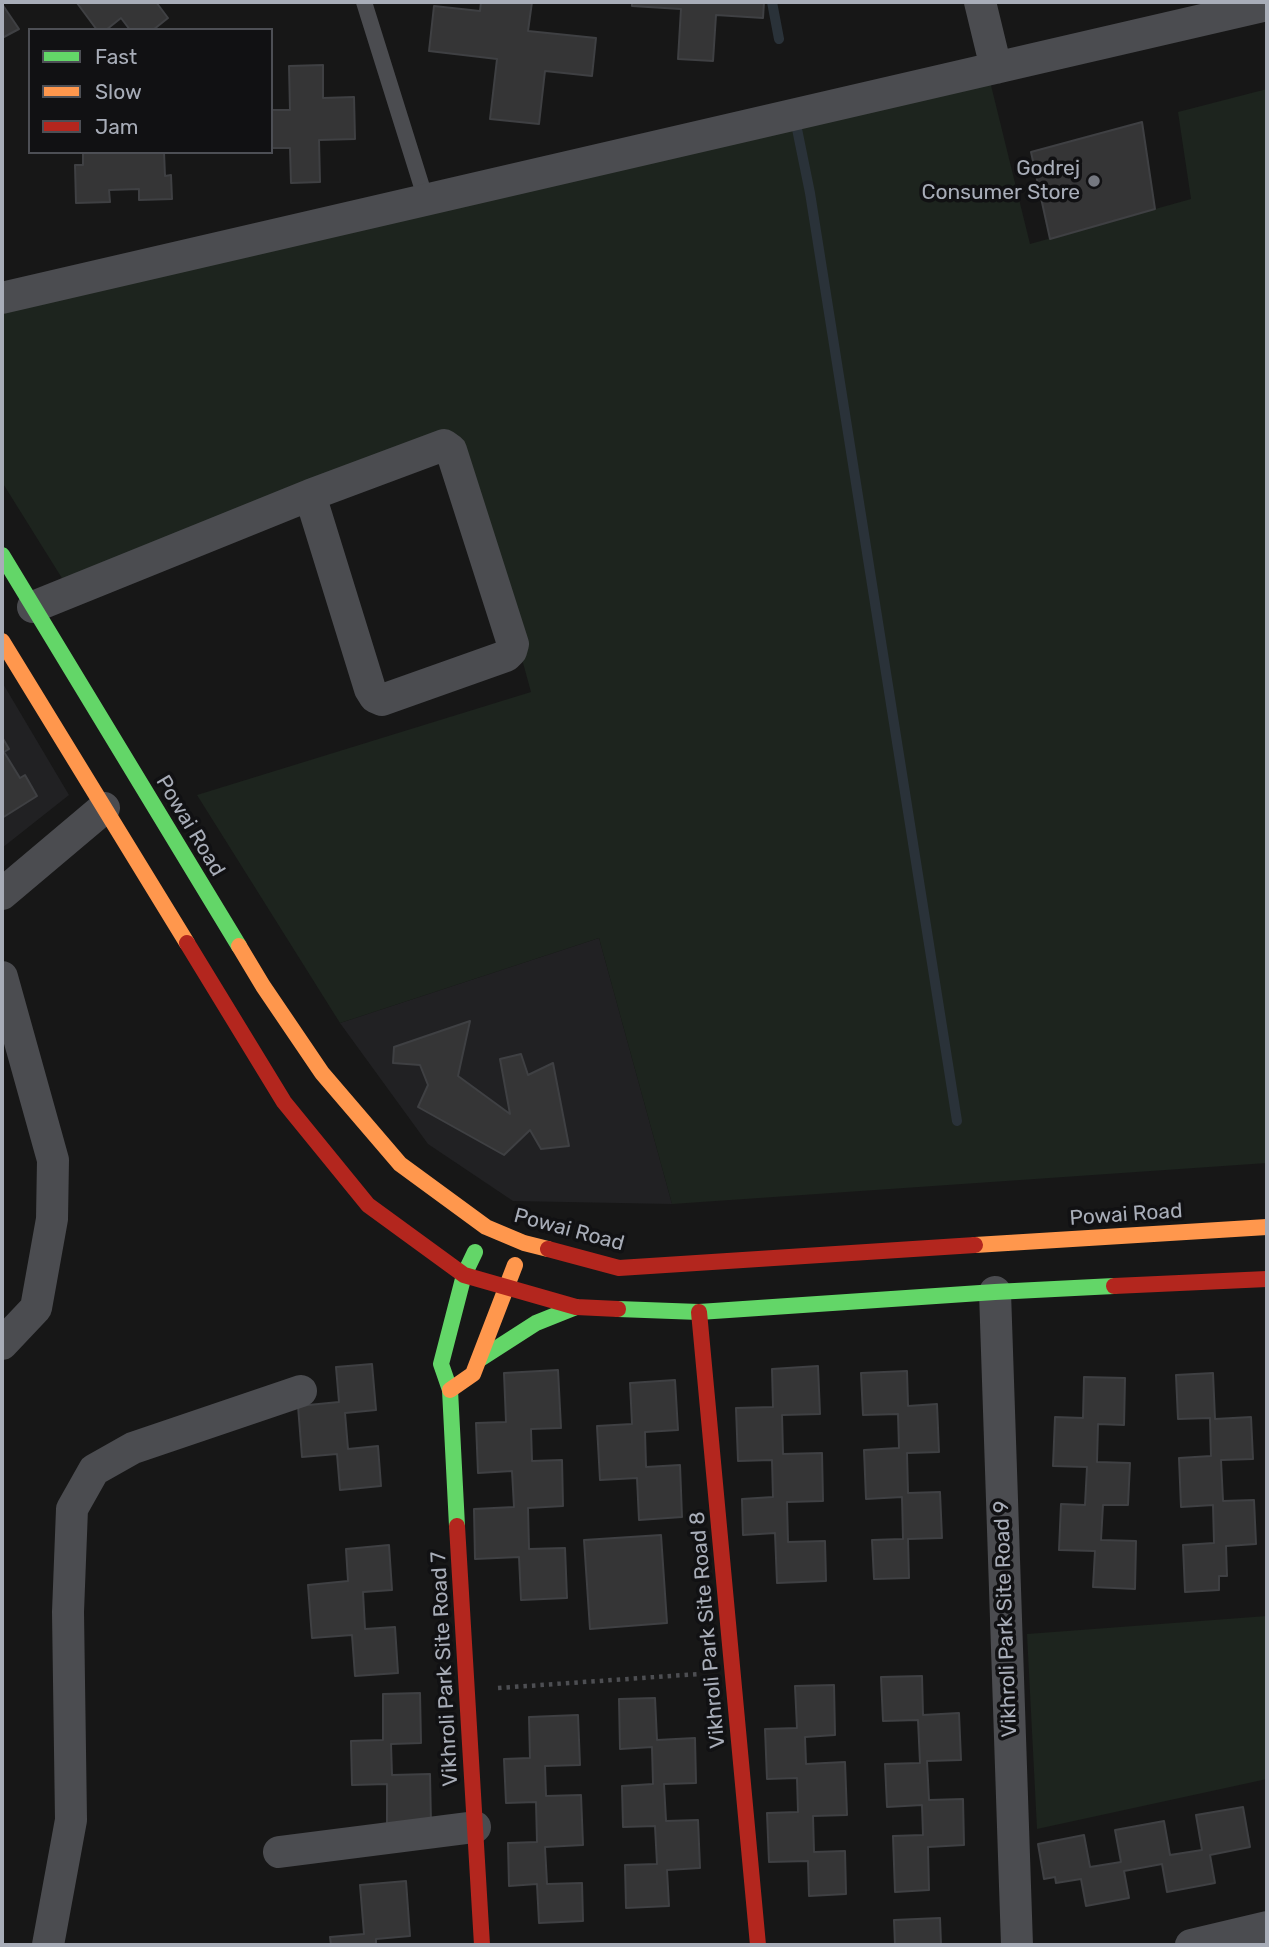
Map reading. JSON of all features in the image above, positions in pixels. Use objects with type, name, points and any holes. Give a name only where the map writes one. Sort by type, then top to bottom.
[{"type":"main road","name":"Powai Road","points":[[2,555],[263,986],[322,1073],[400,1164],[486,1227],[524,1242],[619,1268],[1267,1227]]},
{"type":"main road","points":[[2,641],[284,1102],[368,1205],[464,1275],[576,1307],[699,1312],[995,1292],[1267,1279]]},
{"type":"main road","name":"Vikhroli Park Site Road 7","points":[[482,1945],[450,1390],[441,1364],[464,1275],[486,1227]]},
{"type":"main road","points":[[450,1390],[473,1374],[524,1242]]},
{"type":"main road","points":[[480,1359],[536,1323],[576,1307]]},
{"type":"main road","name":"Vikhroli Park Site Road 8","points":[[699,1312],[758,1945]]},
{"type":"street","points":[[980,2],[996,68]]},
{"type":"street","points":[[2,298],[1267,5]]},
{"type":"street","points":[[33,607],[310,495],[444,445],[451,450],[513,644],[511,652],[382,700],[375,697],[370,689],[310,495]]},
{"type":"street","points":[[2,894],[104,808]]},
{"type":"street","points":[[2,976],[53,1160],[52,1219],[36,1308],[2,1344]]},
{"type":"street","name":"Vikhroli Park Site Road 9","points":[[995,1292],[1017,1945]]},
{"type":"street","points":[[48,1945],[71,1820],[68,1612],[72,1509],[94,1470],[133,1448],[301,1391]]},
{"type":"street","points":[[279,1852],[475,1827]]},
{"type":"street","points":[[1191,1945],[1267,1927]]},
{"type":"lane","points":[[364,2],[426,200]]},
{"type":"path","points":[[466,1690],[732,1672]]},
{"type":"shaded area","points":[[987,69],[1030,244],[1191,199],[1178,112],[1267,89],[1267,1163],[672,1204],[599,938],[340,1023],[197,795],[531,692],[465,451],[65,583],[2,482],[2,297]]},
{"type":"shaded area","points":[[2,682],[69,795],[2,848]]},
{"type":"shaded area","points":[[599,938],[672,1204],[513,1201],[428,1144],[340,1023]]},
{"type":"shaded area","points":[[1267,1616],[1267,1779],[1037,1829],[1027,1634]]},
{"type":"building","points":[[156,2],[168,18],[156,28],[128,28],[121,18],[108,28],[96,28],[77,3]]},
{"type":"building","points":[[481,2],[532,2],[528,31],[596,38],[592,76],[545,71],[539,124],[490,119],[497,59],[429,51],[434,6],[480,11]]},
{"type":"building","points":[[632,2],[764,2],[763,18],[716,15],[713,61],[678,59],[681,9],[632,6]]},
{"type":"building","points":[[2,4],[19,29],[2,38]]},
{"type":"building","points":[[323,65],[323,98],[354,97],[355,139],[319,140],[320,182],[291,183],[290,148],[273,148],[273,110],[290,110],[289,66]]},
{"type":"building","name":"Godrej Consumer Store","points":[[1142,122],[1155,209],[1050,239],[1031,152]]},
{"type":"building","points":[[83,154],[164,154],[165,176],[171,175],[172,199],[139,200],[139,189],[109,190],[110,202],[76,203],[75,165],[83,165]]},
{"type":"building","points":[[2,737],[9,749],[4,752],[20,778],[25,775],[37,796],[2,818]]},
{"type":"building","points":[[470,1021],[458,1076],[510,1114],[500,1059],[521,1054],[528,1075],[553,1063],[569,1146],[541,1149],[530,1130],[504,1155],[418,1107],[428,1085],[420,1065],[393,1063],[394,1047]]},
{"type":"building","points":[[372,1364],[376,1410],[345,1413],[348,1449],[378,1446],[381,1486],[340,1490],[337,1454],[302,1457],[298,1406],[339,1402],[336,1367]]},
{"type":"building","points":[[818,1366],[820,1414],[782,1415],[783,1454],[822,1453],[823,1501],[787,1502],[788,1542],[825,1541],[826,1581],[777,1583],[775,1533],[743,1535],[742,1499],[773,1497],[772,1460],[738,1461],[736,1408],[773,1407],[772,1369]]},
{"type":"building","points":[[558,1370],[561,1428],[531,1429],[532,1461],[562,1460],[563,1506],[528,1508],[529,1549],[565,1548],[567,1598],[521,1600],[519,1557],[475,1559],[474,1509],[514,1507],[512,1471],[478,1473],[476,1423],[506,1422],[504,1373]]},
{"type":"building","points":[[907,1371],[908,1406],[937,1404],[939,1452],[907,1453],[908,1493],[940,1492],[942,1538],[908,1539],[909,1578],[874,1579],[872,1540],[903,1539],[902,1497],[866,1499],[864,1450],[899,1448],[898,1414],[863,1415],[861,1373]]},
{"type":"building","points":[[1213,1373],[1215,1419],[1251,1417],[1253,1459],[1221,1460],[1223,1501],[1254,1500],[1256,1544],[1226,1546],[1227,1576],[1219,1576],[1219,1590],[1185,1592],[1183,1545],[1214,1543],[1213,1505],[1181,1507],[1179,1458],[1211,1456],[1210,1418],[1178,1419],[1176,1375]]},
{"type":"building","points":[[1084,1377],[1125,1378],[1124,1425],[1098,1424],[1097,1462],[1130,1463],[1128,1505],[1103,1505],[1101,1540],[1136,1541],[1135,1589],[1093,1587],[1095,1551],[1059,1550],[1061,1504],[1085,1505],[1087,1467],[1053,1466],[1055,1417],[1083,1418]]},
{"type":"building","points":[[675,1380],[678,1430],[645,1432],[646,1467],[680,1465],[682,1517],[639,1520],[637,1478],[600,1480],[597,1426],[632,1424],[630,1383]]},
{"type":"building","points":[[661,1535],[667,1623],[590,1629],[584,1540]]},
{"type":"building","points":[[389,1545],[392,1590],[363,1592],[365,1629],[395,1627],[398,1673],[355,1676],[352,1635],[312,1638],[308,1585],[348,1581],[346,1549]]},
{"type":"building","points":[[922,1676],[923,1715],[959,1713],[961,1760],[927,1761],[929,1800],[963,1799],[964,1845],[928,1847],[929,1890],[895,1892],[893,1836],[923,1835],[922,1805],[887,1807],[885,1764],[920,1763],[918,1720],[883,1721],[881,1677]]},
{"type":"building","points":[[834,1685],[835,1735],[805,1737],[806,1764],[845,1762],[847,1815],[813,1816],[814,1852],[845,1851],[846,1894],[809,1896],[808,1861],[769,1862],[767,1813],[798,1812],[797,1778],[767,1779],[765,1729],[797,1728],[795,1686]]},
{"type":"building","points":[[420,1693],[421,1743],[391,1744],[392,1775],[430,1774],[431,1824],[387,1824],[387,1784],[352,1785],[351,1741],[383,1740],[383,1694]]},
{"type":"building","points":[[655,1698],[657,1740],[695,1738],[696,1783],[664,1784],[666,1821],[698,1820],[700,1868],[667,1870],[669,1906],[626,1908],[625,1865],[657,1864],[655,1826],[623,1827],[622,1786],[653,1784],[652,1747],[620,1749],[619,1699]]},
{"type":"building","points":[[578,1715],[580,1765],[545,1766],[546,1796],[581,1795],[583,1845],[545,1847],[547,1884],[582,1883],[583,1921],[539,1923],[537,1884],[509,1886],[508,1843],[537,1842],[536,1802],[506,1803],[504,1759],[530,1758],[529,1717]]},
{"type":"building","points":[[1243,1807],[1250,1847],[1210,1855],[1215,1883],[1167,1892],[1162,1864],[1124,1871],[1129,1898],[1086,1906],[1081,1879],[1056,1883],[1055,1877],[1044,1879],[1038,1844],[1084,1835],[1090,1867],[1121,1862],[1115,1830],[1164,1821],[1170,1855],[1202,1850],[1196,1815]]},
{"type":"building","points":[[406,1881],[410,1936],[376,1939],[376,1945],[331,1945],[330,1937],[364,1934],[360,1885]]},
{"type":"building","points":[[940,1918],[941,1945],[895,1945],[894,1920]]},
{"type":"waterway","points":[[772,2],[779,39]]},
{"type":"waterway","points":[[796,124],[810,193],[957,1121]]},
{"type":"traffic: fast","points":[[2,555],[239,946]]},
{"type":"traffic: fast","points":[[457,1526],[450,1390],[441,1364],[464,1275],[475,1252]]},
{"type":"traffic: fast","points":[[618,1309],[699,1312],[1114,1286]]},
{"type":"traffic: fast","points":[[480,1359],[536,1323],[576,1307]]},
{"type":"traffic: slow","points":[[2,641],[187,943]]},
{"type":"traffic: slow","points":[[239,946],[322,1073],[400,1164],[486,1227],[524,1243],[548,1249]]},
{"type":"traffic: slow","points":[[975,1245],[1267,1227]]},
{"type":"traffic: slow","points":[[450,1390],[473,1374],[515,1265]]},
{"type":"traffic: jam","points":[[187,943],[284,1102],[368,1205],[464,1275],[576,1307],[618,1309]]},
{"type":"traffic: jam","points":[[548,1249],[619,1268],[975,1245]]},
{"type":"traffic: jam","points":[[1114,1286],[1267,1279]]},
{"type":"traffic: jam","points":[[699,1312],[758,1945]]},
{"type":"traffic: jam","points":[[457,1526],[482,1945]]},
{"type":"place","name":"Godrej Consumer Store","points":[[1094,181]]}]
